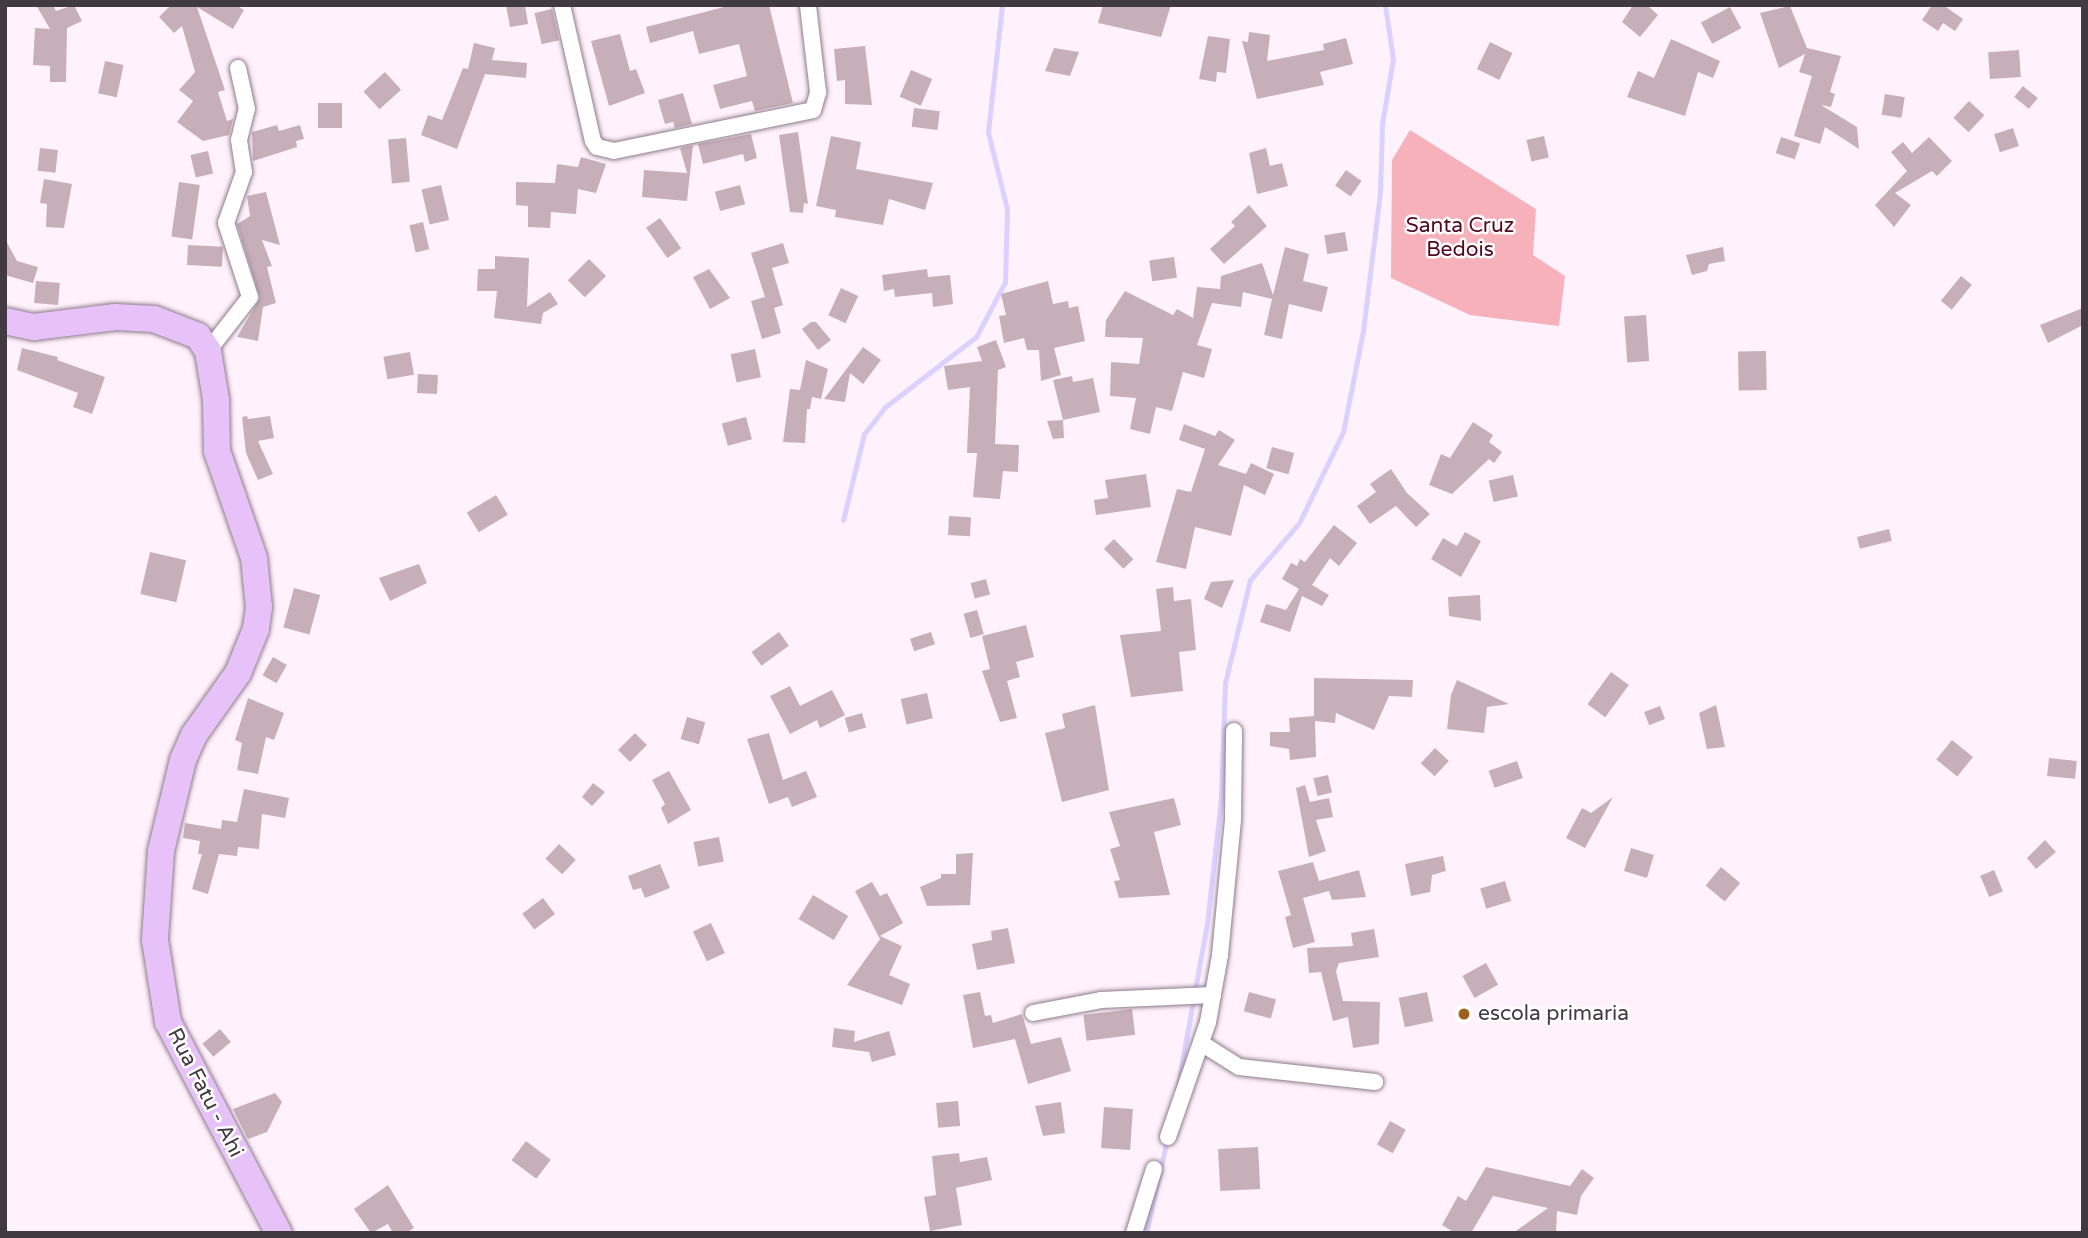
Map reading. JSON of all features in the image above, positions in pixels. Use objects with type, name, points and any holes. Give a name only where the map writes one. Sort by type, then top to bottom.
[{"type":"main road","points":[[5,321],[34,327],[116,317],[154,318],[198,337],[208,351]]},
{"type":"main road","name":"Rua Fatu - Ahi","points":[[208,351],[216,400],[217,451],[254,558],[259,607],[256,629],[238,673],[194,735],[183,760],[162,851],[155,940],[168,1022],[279,1233]]},
{"type":"street","points":[[562,5],[593,141],[597,147],[614,151],[813,110],[818,92],[808,5]]},
{"type":"street","points":[[208,351],[250,297],[226,223],[244,172],[239,140],[247,109],[238,68]]},
{"type":"street","points":[[1168,1138],[1201,1043],[1213,995],[1233,819],[1234,731]]},
{"type":"street","points":[[1033,1013],[1101,1000],[1195,1000],[1213,995]]},
{"type":"street","points":[[1201,1043],[1239,1067],[1375,1082]]},
{"type":"street","points":[[1134,1233],[1154,1169]]},
{"type":"green space","name":"Santa Cruz Bedois","points":[[1410,130],[1536,209],[1533,255],[1565,276],[1559,326],[1470,315],[1391,278],[1392,160]]},
{"type":"building","points":[[36,5],[53,5],[56,11],[74,5],[82,21],[67,28],[66,82],[50,82],[50,66],[33,65],[35,28],[50,29]]},
{"type":"building","points":[[171,5],[236,5],[244,10],[233,29],[197,7],[225,90],[218,92],[227,121],[233,119],[229,135],[203,141],[177,122],[193,101],[179,90],[195,72],[182,26],[174,33],[159,17]]},
{"type":"building","points":[[506,5],[525,5],[528,24],[510,27]]},
{"type":"building","points":[[732,5],[769,5],[793,103],[755,111],[752,101],[720,109],[713,85],[747,76],[739,44],[699,54],[693,31],[650,43],[646,27]]},
{"type":"building","points":[[1103,5],[1171,5],[1161,37],[1098,23]]},
{"type":"building","points":[[1633,5],[1647,5],[1658,15],[1640,37],[1622,22]]},
{"type":"building","points":[[1932,5],[1943,5],[1963,19],[1955,31],[1943,23],[1938,31],[1922,20]]},
{"type":"building","points":[[1790,6],[1807,48],[1841,56],[1830,92],[1835,94],[1831,107],[1821,105],[1857,127],[1859,149],[1825,127],[1820,144],[1794,136],[1812,76],[1799,72],[1805,54],[1779,68],[1760,13]]},
{"type":"building","points":[[1730,7],[1741,28],[1712,44],[1701,22]]},
{"type":"building","points":[[552,9],[559,40],[542,44],[534,13]]},
{"type":"building","points":[[1249,32],[1270,35],[1267,61],[1324,50],[1323,44],[1346,38],[1353,64],[1320,72],[1324,85],[1257,99],[1242,41],[1248,42]]},
{"type":"building","points":[[620,34],[630,71],[636,69],[645,93],[609,106],[591,41]]},
{"type":"building","points":[[1208,36],[1230,39],[1226,73],[1217,72],[1216,82],[1199,79]]},
{"type":"building","points":[[1671,39],[1720,61],[1713,78],[1698,72],[1685,116],[1627,97],[1638,71],[1654,78]]},
{"type":"building","points":[[1490,42],[1512,53],[1499,80],[1477,69]]},
{"type":"building","points":[[474,43],[495,48],[492,60],[527,63],[526,78],[485,74],[457,149],[421,135],[428,115],[442,120],[463,68],[468,69]]},
{"type":"building","points":[[865,46],[872,105],[845,104],[845,80],[837,81],[834,49]]},
{"type":"building","points":[[1054,48],[1079,52],[1070,76],[1045,71]]},
{"type":"building","points":[[2019,50],[2021,77],[1990,79],[1988,52]]},
{"type":"building","points":[[105,61],[124,65],[117,97],[98,93]]},
{"type":"building","points":[[911,70],[932,79],[921,106],[900,97]]},
{"type":"building","points":[[385,72],[401,90],[380,109],[363,91]]},
{"type":"building","points":[[2023,86],[2038,98],[2029,109],[2014,97]]},
{"type":"building","points":[[683,93],[692,124],[675,128],[673,122],[665,124],[658,100]]},
{"type":"building","points":[[1885,94],[1905,97],[1901,118],[1882,115]]},
{"type":"building","points":[[1969,101],[1984,115],[1969,132],[1953,118]]},
{"type":"building","points":[[318,103],[342,103],[342,128],[318,128]]},
{"type":"building","points":[[914,108],[940,111],[937,130],[912,127]]},
{"type":"building","points":[[277,125],[279,131],[300,125],[304,139],[296,141],[297,147],[253,161],[252,132]]},
{"type":"building","points":[[2013,128],[2019,146],[2000,152],[1994,134]]},
{"type":"building","points":[[798,132],[808,204],[804,203],[803,213],[790,212],[779,135]]},
{"type":"building","points":[[751,134],[757,158],[745,162],[743,154],[703,164],[698,144]]},
{"type":"building","points":[[831,136],[861,142],[856,169],[933,183],[925,210],[889,199],[883,225],[835,217],[836,210],[816,206]]},
{"type":"building","points":[[1544,136],[1549,157],[1531,161],[1526,140]]},
{"type":"building","points":[[1781,137],[1800,143],[1795,159],[1776,153]]},
{"type":"building","points":[[1929,137],[1952,161],[1937,176],[1932,171],[1895,193],[1911,205],[1894,227],[1875,205],[1907,171],[1891,152],[1903,142],[1912,153]]},
{"type":"building","points":[[406,138],[410,182],[392,183],[388,140]]},
{"type":"building","points":[[693,145],[687,201],[642,197],[644,170],[687,173],[680,148]]},
{"type":"building","points":[[40,148],[58,150],[55,173],[38,171]]},
{"type":"building","points":[[1266,148],[1270,166],[1282,163],[1288,186],[1257,194],[1249,153]]},
{"type":"building","points":[[208,151],[213,173],[196,177],[190,155]]},
{"type":"building","points":[[581,157],[606,164],[596,193],[578,189],[576,214],[551,212],[550,228],[528,227],[528,206],[516,205],[516,182],[555,183],[557,164],[578,167]]},
{"type":"building","points":[[1346,170],[1362,181],[1351,196],[1335,186]]},
{"type":"building","points":[[44,179],[72,184],[64,228],[46,227],[47,204],[40,203]]},
{"type":"building","points":[[179,182],[200,185],[192,239],[171,236]]},
{"type":"building","points":[[441,185],[449,220],[430,225],[422,189]]},
{"type":"building","points":[[740,185],[745,204],[720,211],[715,192]]},
{"type":"building","points":[[266,192],[280,245],[262,240],[272,266],[267,267],[276,303],[263,307],[258,341],[237,337],[260,298],[237,224],[250,216],[247,196]]},
{"type":"building","points":[[1249,205],[1267,226],[1224,264],[1210,249],[1235,226],[1231,222]]},
{"type":"building","points":[[660,218],[681,248],[667,258],[646,228]]},
{"type":"building","points":[[423,222],[429,249],[416,252],[409,225]]},
{"type":"building","points":[[1345,232],[1348,251],[1327,254],[1324,235]]},
{"type":"building","points":[[5,239],[17,261],[38,267],[33,283],[5,275]]},
{"type":"building","points":[[783,243],[789,263],[772,268],[783,305],[774,308],[781,333],[762,339],[751,301],[765,297],[751,253]]},
{"type":"building","points":[[188,245],[223,247],[222,267],[187,265]]},
{"type":"building","points":[[1285,247],[1309,254],[1303,281],[1328,287],[1322,312],[1289,304],[1282,339],[1264,335],[1272,299],[1243,292],[1241,307],[1212,303],[1197,345],[1212,349],[1204,378],[1183,372],[1172,411],[1156,407],[1150,434],[1130,429],[1136,398],[1110,396],[1111,362],[1139,364],[1143,338],[1105,337],[1106,320],[1125,291],[1173,315],[1177,309],[1193,318],[1197,287],[1220,289],[1221,276],[1262,263],[1273,295]]},
{"type":"building","points":[[1723,247],[1725,261],[1709,264],[1707,271],[1692,275],[1686,255]]},
{"type":"building","points":[[495,256],[529,258],[527,307],[550,292],[558,304],[543,313],[541,324],[494,318],[497,291],[477,291],[478,269],[495,269]]},
{"type":"building","points":[[1174,257],[1177,278],[1152,281],[1149,260]]},
{"type":"building","points":[[589,259],[606,276],[585,297],[568,280]]},
{"type":"building","points":[[709,269],[730,298],[710,309],[693,277]]},
{"type":"building","points":[[927,269],[928,277],[950,275],[953,304],[933,307],[932,293],[895,297],[894,289],[884,291],[882,275]]},
{"type":"building","points":[[1961,276],[1972,285],[1952,310],[1941,301]]},
{"type":"building","points":[[36,281],[60,283],[58,305],[34,303]]},
{"type":"building","points":[[1048,281],[1053,304],[1068,301],[1069,308],[1078,306],[1085,341],[1054,348],[1061,375],[1041,381],[1039,350],[1027,350],[1024,338],[1004,343],[999,316],[1006,315],[1001,294]]},
{"type":"building","points":[[841,288],[858,296],[846,323],[828,315]]},
{"type":"building","points":[[2083,308],[2083,325],[2048,343],[2040,325]]},
{"type":"building","points":[[1646,315],[1649,361],[1627,362],[1624,317]]},
{"type":"building","points":[[811,322],[816,322],[831,340],[818,350],[802,329]]},
{"type":"building","points":[[996,340],[1006,367],[998,370],[995,444],[1019,445],[1018,472],[1003,471],[1000,499],[973,497],[977,453],[967,453],[970,387],[948,390],[944,366],[982,361],[977,347]]},
{"type":"building","points":[[863,347],[881,360],[863,384],[850,373],[845,402],[824,399]]},
{"type":"building","points":[[22,348],[58,357],[57,360],[105,377],[92,414],[73,407],[78,393],[17,370]]},
{"type":"building","points":[[755,349],[761,377],[737,383],[731,354]]},
{"type":"building","points":[[1738,351],[1766,351],[1767,390],[1739,390]]},
{"type":"building","points":[[410,352],[414,375],[387,379],[383,357]]},
{"type":"building","points":[[806,360],[828,369],[821,399],[812,397],[810,409],[807,409],[805,443],[783,442],[790,389],[800,390]]},
{"type":"building","points":[[418,374],[438,375],[437,394],[417,393]]},
{"type":"building","points":[[1072,376],[1073,382],[1093,378],[1100,412],[1063,420],[1053,380]]},
{"type":"building","points":[[247,416],[248,419],[270,416],[274,438],[258,441],[273,474],[258,480],[246,453],[242,417]]},
{"type":"building","points":[[746,417],[752,439],[728,446],[722,423]]},
{"type":"building","points":[[1063,420],[1064,438],[1053,439],[1047,421]]},
{"type":"building","points":[[1473,422],[1493,435],[1489,442],[1502,452],[1494,463],[1489,459],[1452,494],[1429,485],[1441,454],[1450,458]]},
{"type":"building","points":[[1184,424],[1215,436],[1219,430],[1235,440],[1218,465],[1246,474],[1251,463],[1274,474],[1265,495],[1244,485],[1231,536],[1195,527],[1186,569],[1156,562],[1177,489],[1191,492],[1205,449],[1179,440]]},
{"type":"building","points":[[1272,447],[1294,453],[1289,474],[1266,468]]},
{"type":"building","points":[[1391,469],[1407,493],[1430,514],[1416,527],[1396,506],[1370,524],[1357,506],[1376,492],[1370,484]]},
{"type":"building","points":[[1146,474],[1151,507],[1096,515],[1094,500],[1108,498],[1105,480]]},
{"type":"building","points":[[1513,475],[1518,496],[1494,502],[1489,481]]},
{"type":"building","points":[[496,495],[508,515],[479,532],[467,513]]},
{"type":"building","points":[[949,516],[971,517],[970,536],[948,535]]},
{"type":"building","points":[[1334,525],[1357,543],[1339,566],[1330,558],[1312,585],[1329,595],[1322,606],[1302,596],[1290,632],[1260,622],[1266,604],[1286,610],[1299,589],[1282,579],[1291,563],[1297,566],[1300,559],[1305,562]]},
{"type":"building","points":[[1889,529],[1892,541],[1860,549],[1857,537]]},
{"type":"building","points":[[1465,532],[1481,541],[1461,577],[1431,559],[1443,538],[1457,546]]},
{"type":"building","points":[[1114,539],[1133,559],[1123,569],[1104,549]]},
{"type":"building","points":[[150,552],[186,560],[176,602],[140,594]]},
{"type":"building","points":[[419,564],[427,583],[390,601],[379,578]]},
{"type":"building","points":[[986,579],[990,594],[975,599],[971,583]]},
{"type":"building","points":[[1234,580],[1222,608],[1204,599],[1211,582]]},
{"type":"building","points":[[1173,587],[1174,601],[1191,599],[1196,650],[1179,652],[1183,691],[1131,697],[1120,635],[1161,631],[1156,589]]},
{"type":"building","points":[[294,588],[320,595],[309,635],[283,628]]},
{"type":"building","points":[[1480,595],[1481,621],[1449,616],[1448,597]]},
{"type":"building","points":[[977,610],[984,634],[970,638],[964,614]]},
{"type":"building","points":[[1026,625],[1034,657],[1016,662],[1020,677],[1007,681],[1017,718],[1000,722],[982,671],[990,669],[982,636]]},
{"type":"building","points":[[779,632],[789,646],[761,666],[751,652]]},
{"type":"building","points":[[931,632],[935,644],[914,651],[910,639]]},
{"type":"building","points":[[273,657],[287,665],[276,683],[262,675]]},
{"type":"building","points":[[1611,672],[1629,685],[1605,717],[1587,704]]},
{"type":"building","points":[[1314,678],[1413,680],[1412,697],[1389,696],[1374,730],[1336,713],[1335,723],[1315,721],[1316,757],[1290,760],[1289,749],[1270,746],[1270,732],[1290,732],[1289,718],[1314,716]]},
{"type":"building","points":[[1457,680],[1509,704],[1487,707],[1484,733],[1447,729],[1451,695]]},
{"type":"building","points":[[790,686],[800,706],[832,690],[845,715],[820,728],[817,720],[790,734],[770,696]]},
{"type":"building","points":[[927,693],[933,718],[907,724],[901,699]]},
{"type":"building","points":[[248,698],[284,713],[274,740],[266,737],[258,774],[237,770],[242,743],[235,740]]},
{"type":"building","points":[[1095,705],[1109,790],[1062,802],[1045,733],[1065,728],[1062,714]]},
{"type":"building","points":[[1716,705],[1725,747],[1707,749],[1699,713]]},
{"type":"building","points":[[1660,706],[1665,719],[1649,725],[1644,712]]},
{"type":"building","points":[[862,713],[866,727],[849,732],[845,718]]},
{"type":"building","points":[[687,717],[705,722],[699,744],[681,739]]},
{"type":"building","points":[[635,733],[647,745],[630,762],[618,750]]},
{"type":"building","points":[[769,733],[783,780],[806,771],[817,797],[792,807],[788,797],[769,804],[747,739]]},
{"type":"building","points":[[1952,740],[1973,757],[1957,776],[1936,759]]},
{"type":"building","points":[[1435,748],[1449,761],[1435,776],[1421,763]]},
{"type":"building","points":[[2049,758],[2077,761],[2075,779],[2047,776]]},
{"type":"building","points":[[1517,761],[1523,778],[1494,788],[1489,771]]},
{"type":"building","points":[[669,771],[691,810],[668,824],[661,808],[665,804],[652,780]]},
{"type":"building","points":[[1328,775],[1332,793],[1317,796],[1313,778]]},
{"type":"building","points":[[593,783],[605,792],[592,806],[582,797]]},
{"type":"building","points":[[1305,785],[1310,802],[1329,798],[1333,817],[1316,820],[1326,851],[1309,857],[1296,788]]},
{"type":"building","points":[[244,789],[289,798],[285,818],[262,814],[259,849],[238,847],[237,856],[219,854],[208,894],[192,889],[202,854],[198,854],[200,841],[183,838],[185,823],[221,829],[222,820],[237,822]]},
{"type":"building","points":[[1613,797],[1585,848],[1566,838],[1582,808],[1591,813]]},
{"type":"building","points":[[1174,798],[1181,825],[1154,832],[1170,895],[1119,898],[1114,881],[1120,880],[1110,849],[1120,846],[1109,812]]},
{"type":"building","points":[[719,837],[724,862],[698,867],[693,842]]},
{"type":"building","points":[[2045,840],[2056,852],[2036,869],[2027,858]]},
{"type":"building","points":[[559,844],[576,860],[562,874],[545,859]]},
{"type":"building","points":[[1631,848],[1654,855],[1647,878],[1624,871]]},
{"type":"building","points":[[973,853],[970,905],[927,906],[920,887],[941,878],[941,874],[956,874],[956,854]]},
{"type":"building","points":[[1443,856],[1446,871],[1432,875],[1430,892],[1411,896],[1405,864]]},
{"type":"building","points":[[1313,862],[1319,881],[1359,870],[1366,897],[1332,900],[1329,891],[1303,898],[1315,942],[1293,948],[1285,917],[1291,915],[1278,871]]},
{"type":"building","points":[[660,864],[670,888],[645,898],[641,888],[633,890],[628,876]]},
{"type":"building","points":[[1721,867],[1740,883],[1725,901],[1706,885]]},
{"type":"building","points":[[1994,870],[2003,891],[1989,897],[1980,876]]},
{"type":"building","points":[[1505,881],[1511,901],[1486,909],[1480,889]]},
{"type":"building","points":[[872,882],[880,896],[887,893],[903,923],[880,936],[902,946],[889,975],[910,984],[902,1005],[847,985],[880,939],[855,891]]},
{"type":"building","points":[[813,895],[848,916],[834,940],[799,919]]},
{"type":"building","points":[[543,898],[555,914],[534,930],[522,914]]},
{"type":"building","points":[[711,923],[725,953],[707,961],[693,931]]},
{"type":"building","points":[[1008,928],[1015,963],[977,970],[972,944],[992,940],[991,931]]},
{"type":"building","points":[[1374,929],[1379,957],[1339,963],[1336,971],[1343,1001],[1380,1002],[1379,1044],[1353,1048],[1348,1017],[1333,1021],[1321,972],[1309,973],[1307,948],[1353,946],[1351,933]]},
{"type":"building","points":[[1486,963],[1498,985],[1475,998],[1462,976]]},
{"type":"building","points":[[980,992],[985,1016],[991,1015],[993,1023],[1022,1014],[1031,1044],[1061,1037],[1071,1071],[1028,1084],[1015,1039],[973,1048],[963,995]]},
{"type":"building","points":[[1249,992],[1276,999],[1271,1019],[1244,1011]]},
{"type":"building","points":[[1427,992],[1433,1021],[1405,1027],[1399,998]]},
{"type":"building","points":[[1132,1009],[1135,1035],[1087,1041],[1083,1015]]},
{"type":"building","points":[[834,1028],[855,1031],[854,1042],[889,1031],[896,1055],[872,1062],[869,1052],[832,1047]]},
{"type":"building","points":[[220,1029],[231,1042],[213,1057],[202,1044]]},
{"type":"building","points":[[275,1093],[282,1102],[267,1132],[248,1139],[233,1109]]},
{"type":"building","points":[[958,1101],[960,1126],[938,1128],[936,1103]]},
{"type":"building","points":[[1061,1102],[1065,1133],[1043,1136],[1035,1106]]},
{"type":"building","points":[[1104,1107],[1133,1109],[1130,1150],[1101,1148]]},
{"type":"building","points":[[1390,1121],[1406,1130],[1393,1153],[1377,1145]]},
{"type":"building","points":[[526,1141],[551,1160],[536,1179],[512,1160]]},
{"type":"building","points":[[1258,1147],[1260,1189],[1220,1191],[1218,1149]]},
{"type":"building","points":[[959,1153],[960,1162],[987,1157],[992,1180],[956,1188],[962,1225],[930,1231],[924,1197],[936,1195],[932,1156]]},
{"type":"building","points":[[1486,1167],[1570,1186],[1582,1169],[1594,1178],[1581,1196],[1577,1215],[1557,1211],[1556,1233],[1513,1233],[1548,1208],[1493,1196],[1471,1233],[1455,1233],[1442,1225],[1458,1196],[1466,1201]]},
{"type":"building","points":[[388,1185],[414,1228],[406,1233],[393,1233],[388,1224],[371,1233],[354,1209]]},
{"type":"waterway","points":[[843,520],[864,434],[885,407],[976,337],[1005,282],[1007,209],[988,132],[1002,5]]},
{"type":"waterway","points":[[1177,1090],[1207,923],[1221,799],[1225,683],[1250,580],[1299,523],[1343,432],[1363,331],[1380,193],[1382,124],[1393,59],[1385,5]]},
{"type":"waterway","points":[[1146,1233],[1167,1140]]},
{"type":"place","name":"escola primaria","points":[[1464,1014]]}]
